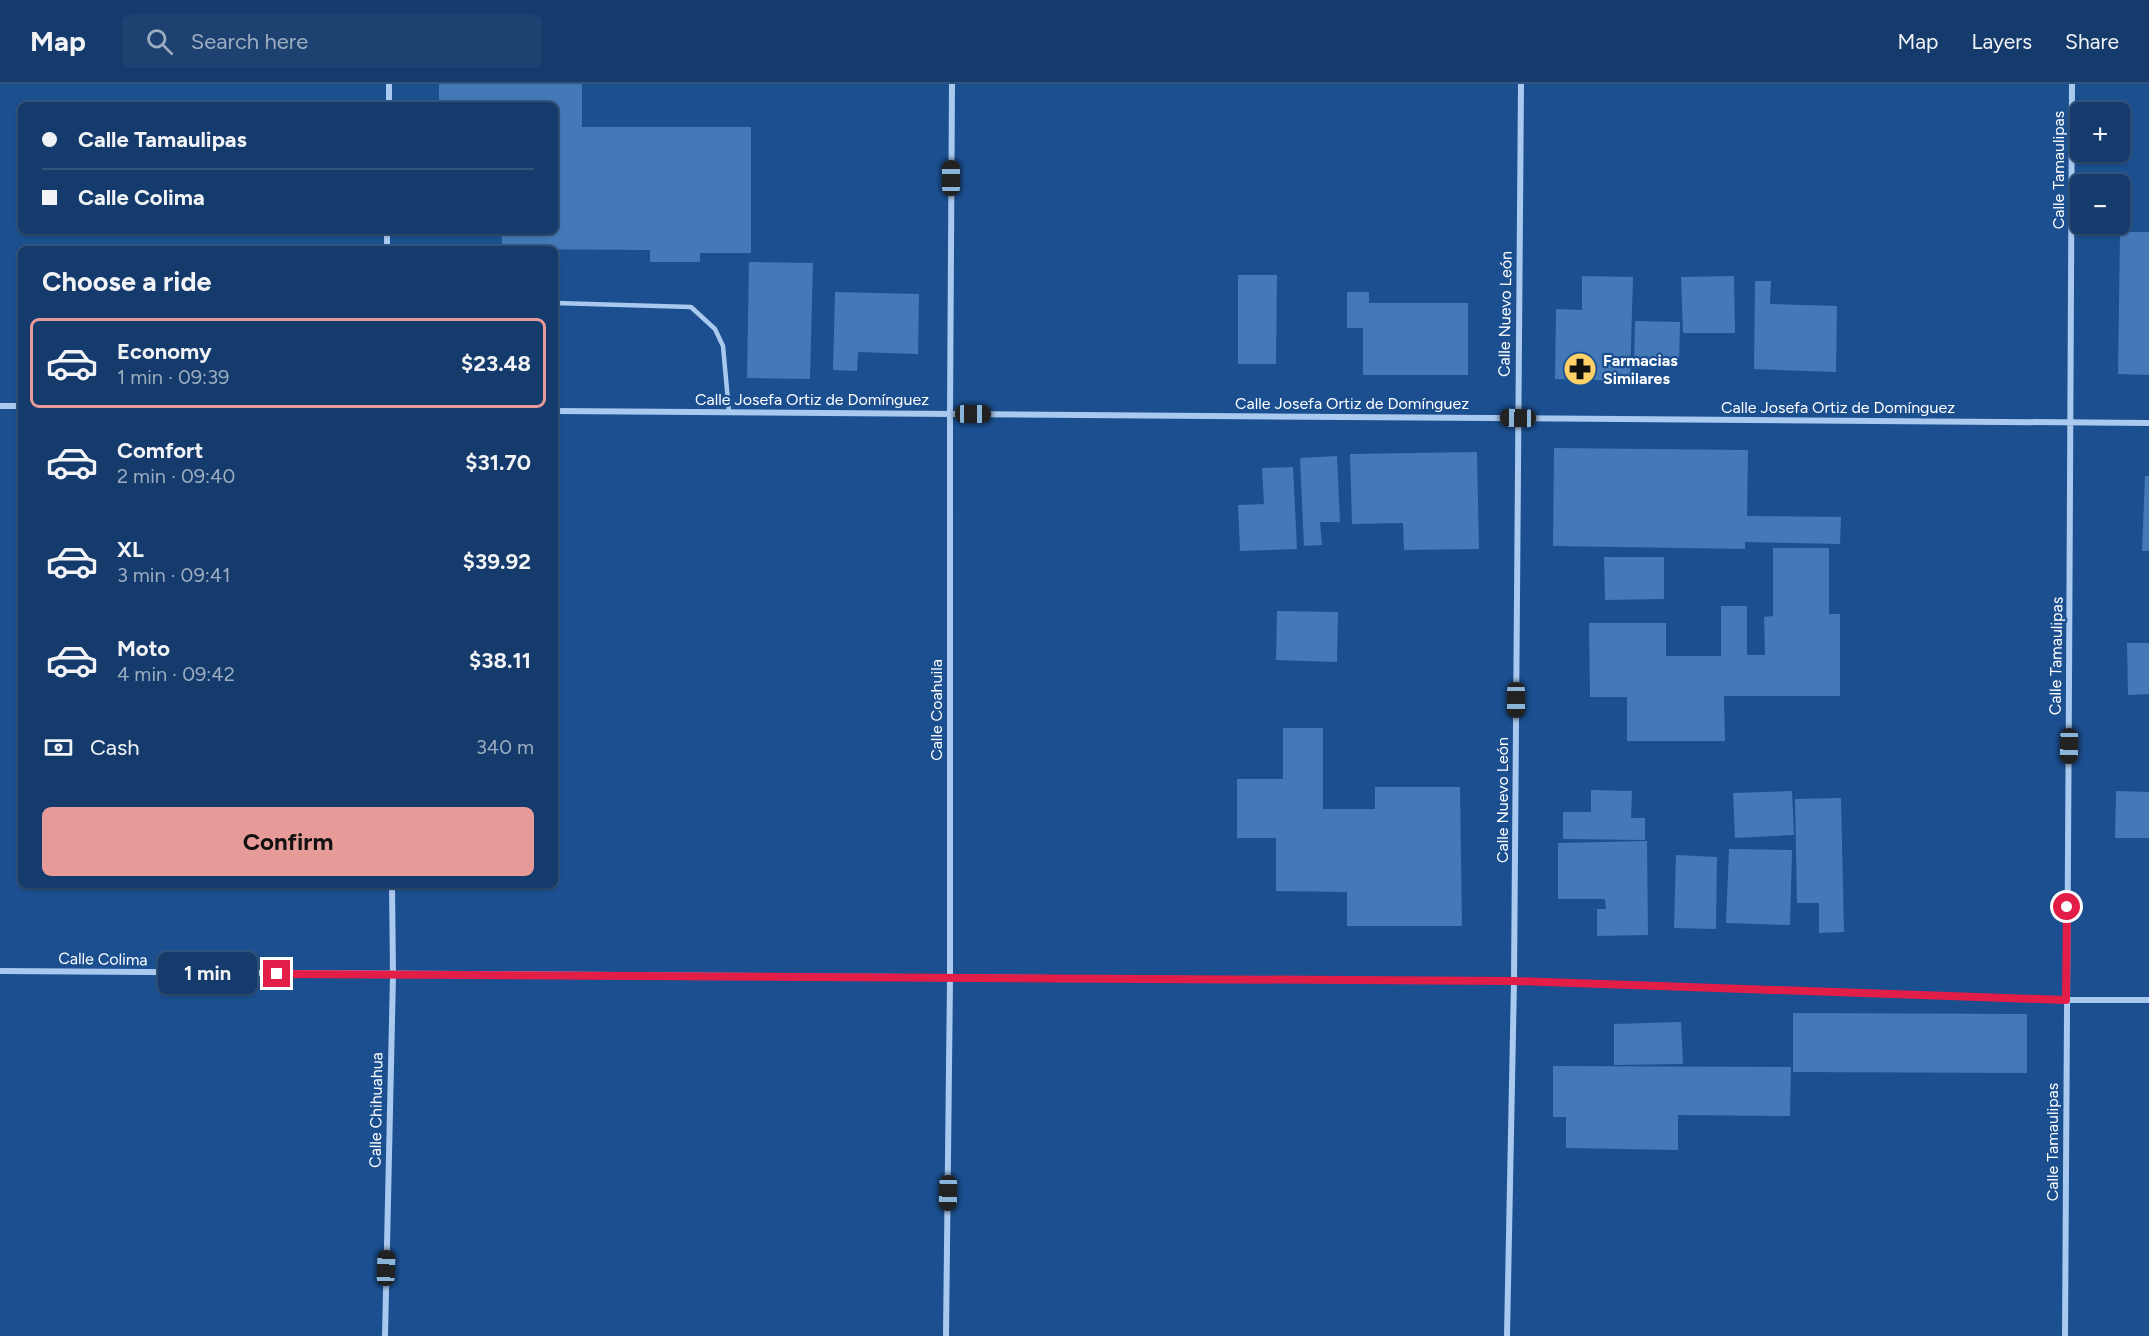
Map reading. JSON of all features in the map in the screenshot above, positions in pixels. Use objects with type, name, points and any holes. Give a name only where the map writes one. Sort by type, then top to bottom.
[{"type":"street","points":[[389,84],[389,102]]},
{"type":"street","name":"Calle Coahuila","points":[[946,1336],[950,979],[952,84]]},
{"type":"street","name":"Calle Nuevo León","points":[[1507,1336],[1514,981],[1521,84]]},
{"type":"street","name":"Calle Tamaulipas","points":[[2066,1336],[2072,84]]},
{"type":"street","points":[[0,406],[18,406]]},
{"type":"street","name":"Calle Josefa Ortiz de Domínguez","points":[[558,411],[2149,423]]},
{"type":"street","name":"Calle Chihuahua","points":[[385,1336],[393,975],[392,888]]},
{"type":"street","name":"Calle Colima","points":[[0,971],[1514,981],[2066,1000],[2149,1000]]},
{"type":"lane","points":[[558,303],[691,307],[715,329],[723,346],[729,412]]},
{"type":"building","points":[[439,84],[582,84],[582,127],[751,127],[751,253],[700,253],[700,262],[650,262],[650,250],[558,249],[558,246],[502,246],[502,234],[558,234],[558,102],[439,102]]},
{"type":"building","points":[[2149,232],[2149,375],[2118,374],[2120,234]]},
{"type":"building","points":[[749,262],[813,263],[810,379],[747,378]]},
{"type":"building","points":[[1238,275],[1277,275],[1276,364],[1238,364]]},
{"type":"building","points":[[1582,276],[1633,277],[1630,381],[1555,379],[1556,309],[1582,310]]},
{"type":"building","points":[[1734,276],[1735,333],[1683,333],[1681,277]]},
{"type":"building","points":[[1755,281],[1771,281],[1770,304],[1837,306],[1836,372],[1754,369]]},
{"type":"building","points":[[835,292],[919,294],[918,354],[858,352],[857,371],[833,370]]},
{"type":"building","points":[[1347,292],[1369,292],[1369,303],[1468,303],[1468,375],[1363,375],[1363,328],[1347,328]]},
{"type":"building","points":[[1635,321],[1680,322],[1679,365],[1634,364]]},
{"type":"building","points":[[1554,448],[1748,450],[1747,516],[1841,517],[1840,544],[1745,542],[1745,549],[1553,546]]},
{"type":"building","points":[[1477,452],[1479,549],[1404,550],[1403,523],[1352,524],[1350,454]]},
{"type":"building","points":[[1337,456],[1340,522],[1320,522],[1322,545],[1304,546],[1300,458]]},
{"type":"building","points":[[1293,467],[1297,549],[1240,551],[1238,505],[1264,504],[1262,468]]},
{"type":"building","points":[[2145,476],[2149,476],[2149,551],[2142,551]]},
{"type":"building","points":[[1773,548],[1829,548],[1829,614],[1840,614],[1840,696],[1724,696],[1725,741],[1627,741],[1627,697],[1590,697],[1589,623],[1666,623],[1666,656],[1721,656],[1721,606],[1747,606],[1747,655],[1765,655],[1764,617],[1773,616]]},
{"type":"building","points":[[1604,557],[1664,557],[1664,599],[1605,600]]},
{"type":"building","points":[[1277,611],[1338,612],[1337,662],[1276,660]]},
{"type":"building","points":[[2127,643],[2149,643],[2149,694],[2128,695]]},
{"type":"building","points":[[1283,728],[1323,728],[1323,809],[1375,809],[1375,787],[1460,787],[1462,926],[1347,926],[1347,892],[1276,891],[1276,838],[1237,838],[1237,779],[1283,779]]},
{"type":"building","points":[[1591,790],[1632,791],[1631,818],[1645,818],[1645,840],[1563,839],[1563,812],[1591,812]]},
{"type":"building","points":[[1792,791],[1794,835],[1735,838],[1733,793]]},
{"type":"building","points":[[2116,791],[2149,792],[2149,838],[2115,838]]},
{"type":"building","points":[[1841,798],[1844,932],[1819,933],[1819,903],[1797,903],[1795,799]]},
{"type":"building","points":[[1647,841],[1648,935],[1597,936],[1597,909],[1606,909],[1605,899],[1558,899],[1558,843]]},
{"type":"building","points":[[1729,849],[1792,850],[1790,925],[1726,923]]},
{"type":"building","points":[[1676,855],[1717,857],[1716,929],[1674,928]]},
{"type":"building","points":[[1793,1013],[2027,1014],[2027,1073],[1793,1072]]},
{"type":"building","points":[[1681,1022],[1683,1064],[1614,1065],[1614,1024]]},
{"type":"building","points":[[1553,1066],[1791,1067],[1790,1116],[1678,1115],[1678,1150],[1566,1148],[1566,1117],[1553,1117]]},
{"type":"place","name":"Farmacias Similares","points":[[1580,369]]},
{"type":"route","points":[[277,974],[1514,981],[2066,1000],[2067,907]]}]
